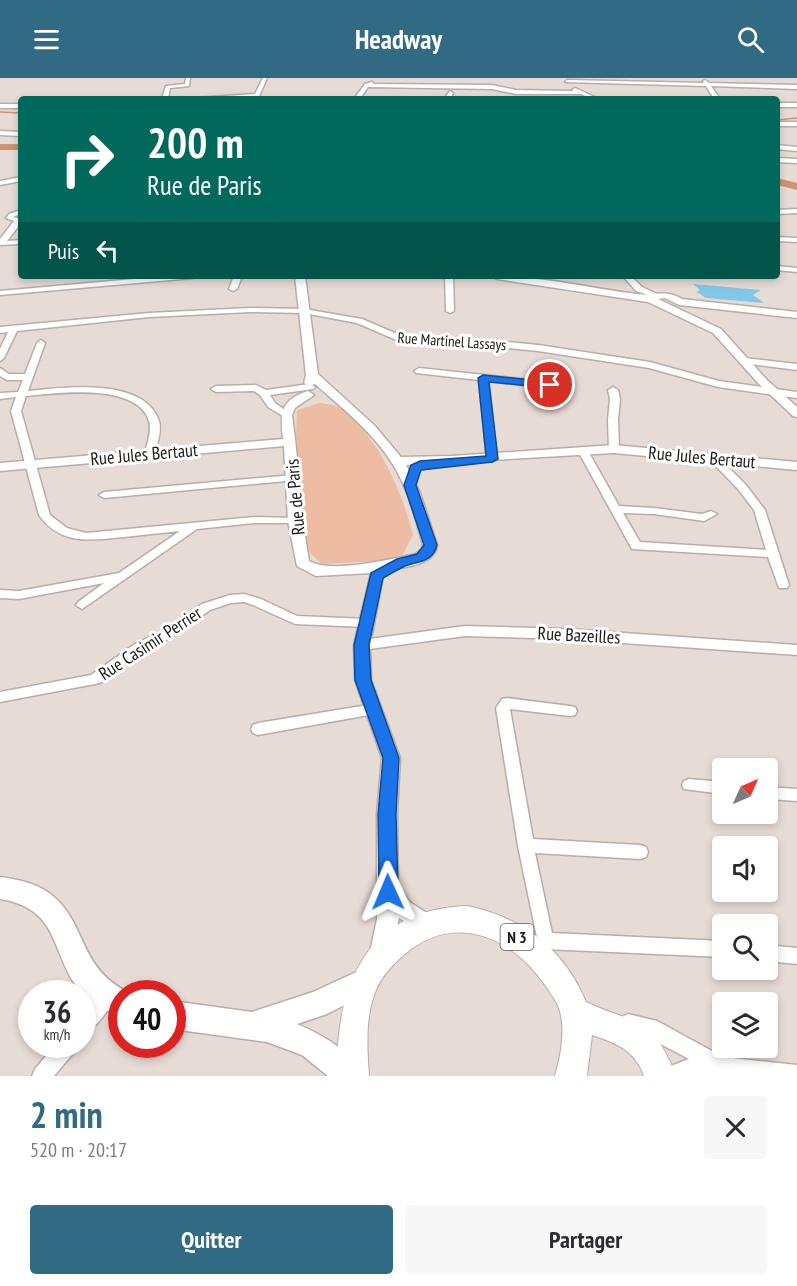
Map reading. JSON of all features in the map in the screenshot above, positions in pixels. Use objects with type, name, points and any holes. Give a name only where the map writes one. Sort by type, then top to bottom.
[{"type":"main road","points":[[0,888],[27,894],[41,902],[58,924],[83,973],[108,996]]},
{"type":"main road","name":"N 3","points":[[373,969],[409,934],[426,924],[445,920],[480,920],[506,929],[541,946],[574,1012],[577,1036],[570,1076]]},
{"type":"main road","points":[[253,1025],[317,1004],[373,969]]},
{"type":"main road","points":[[353,1076],[356,1016],[373,969]]},
{"type":"main road","points":[[574,1012],[586,1018],[613,1025],[641,1041],[656,1060],[660,1076]]},
{"type":"main road","points":[[186,1017],[253,1025],[314,1044],[332,1058],[347,1076]]},
{"type":"street","points":[[166,96],[168,87],[187,85],[188,78]]},
{"type":"street","points":[[257,95],[265,78]]},
{"type":"street","points":[[359,96],[367,85],[381,78]]},
{"type":"street","points":[[430,78],[432,86]]},
{"type":"street","points":[[702,78],[715,96]]},
{"type":"street","points":[[589,96],[569,87],[567,79],[709,86],[797,87]]},
{"type":"street","points":[[464,87],[464,80],[477,80]]},
{"type":"street","points":[[526,83],[527,92]]},
{"type":"street","points":[[367,85],[497,88],[527,92],[582,93]]},
{"type":"street","points":[[217,92],[257,95]]},
{"type":"street","points":[[239,96],[257,95]]},
{"type":"street","points":[[780,105],[797,105]]},
{"type":"street","points":[[0,106],[18,106]]},
{"type":"street","points":[[780,124],[797,124]]},
{"type":"street","points":[[0,133],[18,134]]},
{"type":"street","points":[[780,147],[797,149]]},
{"type":"street","points":[[780,160],[797,161]]},
{"type":"street","points":[[0,183],[18,180]]},
{"type":"street","points":[[6,210],[18,212]]},
{"type":"street","points":[[780,212],[797,211]]},
{"type":"street","points":[[18,213],[9,217],[18,221]]},
{"type":"street","points":[[0,243],[18,222]]},
{"type":"street","points":[[780,239],[797,240]]},
{"type":"street","points":[[0,243],[18,242]]},
{"type":"street","points":[[780,268],[797,270]]},
{"type":"street","points":[[0,293],[159,279]]},
{"type":"street","points":[[233,289],[237,279]]},
{"type":"street","points":[[216,389],[256,388],[264,393],[271,405],[286,415],[290,406],[310,386],[300,279]]},
{"type":"street","points":[[449,279],[450,311]]},
{"type":"street","points":[[523,279],[636,292],[662,301],[717,331],[774,393],[797,413]]},
{"type":"street","points":[[629,279],[636,292]]},
{"type":"street","points":[[662,301],[797,315]]},
{"type":"street","name":"Rue Martinel Lassays","points":[[0,330],[149,315],[304,311],[358,321],[401,339],[466,341],[538,348],[650,365],[718,384],[797,396]]},
{"type":"street","points":[[0,358],[14,329]]},
{"type":"street","points":[[41,343],[15,411],[45,515],[52,526],[67,534],[98,537],[254,520],[294,521]]},
{"type":"street","points":[[745,361],[797,368]]},
{"type":"street","points":[[0,371],[7,377],[27,377]]},
{"type":"street","points":[[419,371],[550,385]]},
{"type":"street","points":[[483,378],[492,458]]},
{"type":"street","points":[[264,393],[310,386],[334,395]]},
{"type":"street","name":"Rue de Paris","points":[[286,415],[293,478],[294,521],[302,563],[316,571],[372,572],[421,558],[429,550],[430,545],[410,485],[398,461],[334,395],[310,386]]},
{"type":"street","points":[[0,396],[90,390],[117,393],[137,400],[149,410],[155,423],[150,453]]},
{"type":"street","points":[[611,449],[615,399],[613,390]]},
{"type":"street","name":"Rue Jules Bertaut","points":[[0,467],[288,442]]},
{"type":"street","name":"Rue Jules Bertaut","points":[[410,485],[415,468],[420,465],[582,450],[611,449],[797,466]]},
{"type":"street","points":[[582,450],[636,546],[774,554]]},
{"type":"street","points":[[711,457],[752,498],[759,510],[783,585]]},
{"type":"street","name":"Rue Jules Bertaut","points":[[398,461],[492,458]]},
{"type":"street","points":[[104,495],[293,478]]},
{"type":"street","points":[[615,509],[654,511],[704,518],[711,514]]},
{"type":"street","points":[[82,605],[194,526]]},
{"type":"street","points":[[372,572],[367,623],[362,645],[363,680],[391,758],[387,814],[388,919],[373,969]]},
{"type":"street","points":[[0,594],[19,595],[123,576]]},
{"type":"street","name":"Rue Casimir Perrier","points":[[0,697],[95,679],[140,647],[165,634],[206,607],[230,599],[244,598],[257,602],[296,620],[367,623]]},
{"type":"street","name":"Rue Bazeilles","points":[[362,645],[465,631],[566,634],[797,650]]},
{"type":"street","points":[[570,711],[522,703],[507,703],[503,708],[541,946],[712,949]]},
{"type":"street","points":[[258,729],[374,709]]},
{"type":"street","points":[[689,785],[712,788]]},
{"type":"street","points":[[778,794],[797,795]]},
{"type":"street","points":[[526,846],[640,852]]},
{"type":"street","points":[[388,892],[404,910],[426,924]]},
{"type":"street","points":[[778,954],[797,956]]},
{"type":"street","points":[[96,1015],[108,1005]]},
{"type":"street","points":[[613,1025],[630,1023],[650,1028],[722,1067]]},
{"type":"street","points":[[42,1076],[57,1058]]},
{"type":"street","points":[[670,1076],[686,1067],[722,1067],[797,1075]]},
{"type":"shaded area","points":[[319,403],[336,406],[352,418],[365,432],[386,464],[402,500],[413,535],[403,554],[380,561],[322,564],[307,550],[301,530],[303,512],[296,434],[297,410]]},
{"type":"building","points":[[693,284],[761,290],[753,295],[764,303],[706,298],[697,292],[700,290]]},
{"type":"waterway","points":[[0,112],[18,113]]},
{"type":"waterway","points":[[780,120],[797,118]]},
{"type":"waterway","points":[[0,147],[18,147]]},
{"type":"waterway","points":[[780,182],[797,187]]},
{"type":"route","points":[[388,892],[387,814],[391,758],[363,680],[362,645],[376,576],[402,562],[421,558],[429,550],[430,545],[410,485],[415,468],[420,465],[492,459],[483,378],[550,385]]}]
